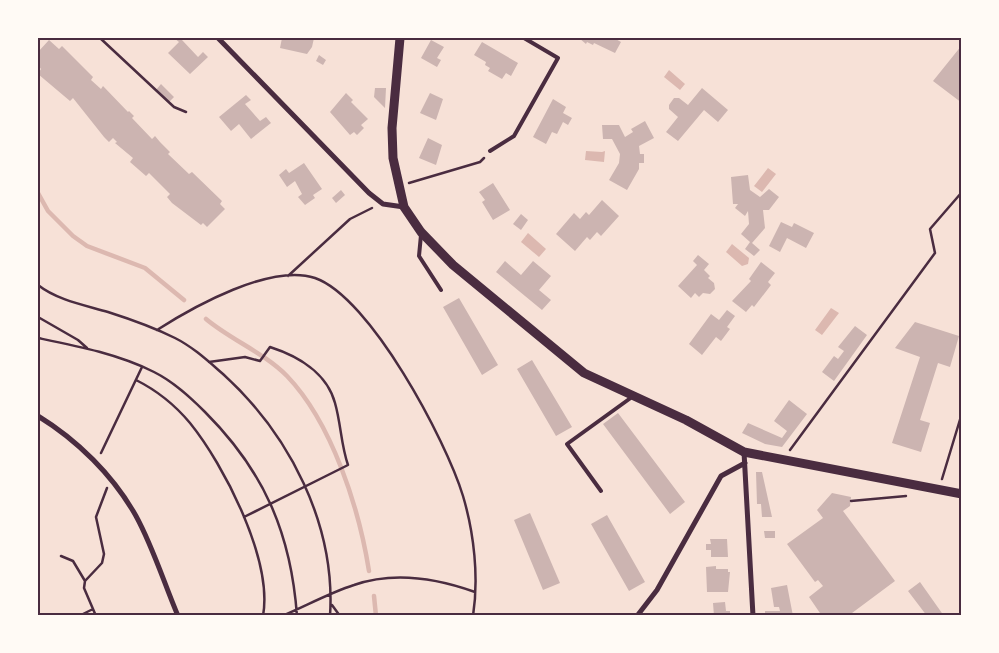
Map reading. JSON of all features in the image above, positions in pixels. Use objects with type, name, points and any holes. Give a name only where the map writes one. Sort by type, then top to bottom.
[{"type":"street","points":[[218,38],[369,194],[383,204],[404,207]]},
{"type":"street","points":[[224,44],[226,38]]},
{"type":"street","points":[[400,38],[392,128],[394,158],[404,207],[421,232],[453,265],[584,373],[686,420],[744,452],[962,494]]},
{"type":"street","points":[[38,416],[60,430],[96,463],[110,479],[137,518],[178,616]]},
{"type":"street","points":[[744,452],[753,616]]},
{"type":"street","points":[[637,616],[657,590],[721,476],[745,464]]},
{"type":"lane","points":[[490,151],[514,136],[558,58],[524,38]]},
{"type":"lane","points":[[421,232],[419,256],[441,290]]},
{"type":"lane","points":[[601,491],[567,444],[634,396]]},
{"type":"path","points":[[100,38],[174,107],[186,112]]},
{"type":"path","points":[[413,182],[480,162],[490,151]]},
{"type":"path","points":[[789,451],[936,253],[930,229],[962,192]]},
{"type":"path","points":[[288,276],[350,219],[378,206]]},
{"type":"path","points":[[157,330],[218,294],[251,283],[288,276],[313,277],[333,287],[353,307],[384,345],[428,418],[449,459],[463,497],[472,545],[475,592],[473,616]]},
{"type":"path","points":[[38,285],[70,301],[157,330],[184,343],[209,362],[260,411],[287,450],[305,486],[321,537],[331,595],[330,616]]},
{"type":"path","points":[[38,317],[78,340],[87,348]]},
{"type":"path","points":[[38,338],[87,348],[142,367],[175,386],[222,430],[251,467],[272,503],[290,558],[297,616]]},
{"type":"path","points":[[209,362],[245,357],[260,361],[270,347],[284,351],[312,369],[327,385],[336,408],[342,446],[348,465],[244,517]]},
{"type":"path","points":[[96,463],[142,367]]},
{"type":"path","points":[[136,380],[160,395],[188,421],[201,437],[228,484],[244,517],[261,575],[265,602],[263,616]]},
{"type":"path","points":[[941,480],[962,413]]},
{"type":"path","points":[[96,616],[84,588],[85,581],[102,563],[104,554],[96,517],[110,479]]},
{"type":"path","points":[[851,501],[906,496]]},
{"type":"path","points":[[61,556],[73,561],[85,581]]},
{"type":"path","points":[[282,616],[364,582],[399,578],[439,581],[475,592]]},
{"type":"path","points":[[331,604],[340,616]]},
{"type":"path","points":[[79,616],[93,609]]},
{"type":"shaded area","points":[[669,70],[685,84],[680,90],[664,77]]},
{"type":"shaded area","points":[[586,151],[605,151],[604,162],[585,160]]},
{"type":"shaded area","points":[[768,168],[776,174],[762,192],[754,186]]},
{"type":"shaded area","points":[[528,233],[546,249],[539,257],[521,242]]},
{"type":"shaded area","points":[[732,244],[749,258],[748,264],[742,266],[726,252]]},
{"type":"shaded area","points":[[831,308],[839,313],[822,335],[815,330]]},
{"type":"building","points":[[174,38],[184,38],[182,40],[198,57],[203,52],[208,57],[190,74],[168,53],[179,42]]},
{"type":"building","points":[[282,38],[314,38],[312,47],[307,54],[280,48]]},
{"type":"building","points":[[579,38],[614,38],[621,42],[615,53],[594,43],[593,45],[587,42],[586,44]]},
{"type":"building","points":[[49,40],[59,49],[62,46],[93,77],[91,80],[101,89],[103,86],[134,116],[132,118],[152,139],[155,136],[170,152],[168,154],[189,174],[192,172],[222,201],[220,204],[225,209],[207,227],[203,223],[201,225],[172,203],[167,197],[170,194],[149,173],[146,176],[130,162],[133,158],[115,143],[117,142],[113,138],[109,142],[73,98],[70,101],[38,74],[41,69],[38,65],[38,52]]},
{"type":"building","points":[[431,40],[444,47],[437,58],[441,60],[437,67],[421,58]]},
{"type":"building","points":[[482,42],[518,63],[511,76],[506,73],[502,79],[488,71],[490,68],[485,65],[486,62],[474,55]]},
{"type":"building","points":[[962,45],[962,103],[933,81]]},
{"type":"building","points":[[319,55],[326,60],[323,65],[316,61]]},
{"type":"building","points":[[161,84],[174,97],[169,102],[156,90]]},
{"type":"building","points":[[375,88],[386,88],[385,108],[374,97]]},
{"type":"building","points":[[702,88],[728,110],[718,122],[704,110],[678,141],[666,132],[678,117],[669,109],[669,105],[674,98],[679,98],[688,105]]},
{"type":"building","points":[[346,93],[353,100],[351,102],[368,119],[361,125],[364,128],[357,135],[354,132],[350,135],[330,112]]},
{"type":"building","points":[[430,93],[443,99],[436,120],[420,113]]},
{"type":"building","points":[[246,95],[251,100],[245,104],[260,121],[266,117],[271,123],[251,139],[239,124],[231,131],[219,117]]},
{"type":"building","points":[[553,99],[566,107],[563,113],[572,118],[568,125],[563,122],[557,134],[552,132],[546,144],[533,137]]},
{"type":"building","points":[[645,121],[654,138],[639,146],[640,154],[644,154],[644,163],[639,163],[639,169],[627,190],[609,180],[619,163],[620,154],[612,139],[603,139],[602,125],[619,125],[625,137],[633,132],[631,129]]},
{"type":"building","points":[[428,138],[442,145],[436,165],[419,158]]},
{"type":"building","points":[[304,163],[322,189],[313,195],[315,198],[305,205],[298,197],[302,194],[295,181],[287,187],[279,175],[286,169],[289,173]]},
{"type":"building","points":[[748,175],[750,190],[760,197],[769,189],[779,197],[769,210],[763,210],[765,228],[752,243],[760,250],[754,256],[745,249],[750,242],[741,234],[749,224],[748,211],[745,216],[735,208],[738,204],[733,204],[731,177]]},
{"type":"building","points":[[493,183],[510,210],[493,220],[482,202],[485,200],[479,192]]},
{"type":"building","points":[[341,190],[345,195],[336,203],[332,198]]},
{"type":"building","points":[[602,200],[619,216],[601,236],[597,232],[590,240],[587,237],[575,251],[556,234],[574,213],[580,219],[586,212],[589,215]]},
{"type":"building","points":[[521,214],[528,220],[521,230],[513,224]]},
{"type":"building","points":[[781,222],[792,227],[794,223],[814,233],[806,248],[787,238],[780,252],[769,246]]},
{"type":"building","points":[[698,255],[709,264],[704,270],[710,276],[708,278],[714,283],[715,289],[710,294],[703,293],[699,297],[695,293],[691,298],[678,286],[697,265],[693,261]]},
{"type":"building","points":[[505,261],[521,275],[533,261],[551,276],[539,290],[551,300],[542,310],[496,272]]},
{"type":"building","points":[[761,262],[775,273],[768,282],[771,285],[754,307],[752,305],[746,312],[732,301],[751,281],[749,279]]},
{"type":"building","points":[[459,298],[498,365],[482,375],[443,307]]},
{"type":"building","points":[[727,310],[735,316],[727,327],[730,329],[721,341],[716,337],[702,355],[689,344],[711,314],[719,320]]},
{"type":"building","points":[[915,322],[959,336],[950,367],[938,363],[920,420],[930,423],[921,452],[892,443],[920,357],[895,348]]},
{"type":"building","points":[[855,326],[867,335],[834,381],[822,372],[834,356],[838,359],[844,351],[838,347]]},
{"type":"building","points":[[532,360],[572,427],[556,436],[517,369]]},
{"type":"building","points":[[789,400],[807,414],[782,447],[765,444],[742,433],[748,423],[782,438],[787,431],[774,421]]},
{"type":"building","points":[[618,413],[685,502],[670,514],[603,424]]},
{"type":"building","points":[[756,472],[762,472],[772,517],[762,517],[761,504],[757,504]]},
{"type":"building","points":[[832,493],[851,497],[850,506],[843,511],[895,581],[848,616],[822,616],[809,597],[823,586],[818,580],[815,582],[787,544],[823,518],[817,510]]},
{"type":"building","points":[[530,513],[560,583],[543,590],[514,520]]},
{"type":"building","points":[[607,515],[645,582],[629,591],[591,524]]},
{"type":"building","points":[[764,531],[775,531],[775,538],[765,538]]},
{"type":"building","points":[[710,539],[727,539],[728,557],[711,557],[711,550],[706,550],[706,544],[711,544]]},
{"type":"building","points":[[716,566],[716,569],[728,569],[728,572],[730,572],[728,592],[707,592],[706,567]]},
{"type":"building","points":[[920,582],[944,616],[927,616],[908,591]]},
{"type":"building","points":[[787,585],[793,616],[765,616],[765,611],[780,611],[779,607],[774,607],[771,588]]},
{"type":"building","points":[[725,602],[726,611],[730,611],[730,616],[714,616],[713,603]]},
{"type":"waterway","points":[[38,193],[48,211],[73,236],[87,246],[145,268],[184,300]]},
{"type":"waterway","points":[[206,319],[278,368],[303,395],[330,442],[351,494],[369,571]]},
{"type":"waterway","points":[[374,596],[376,616]]}]
